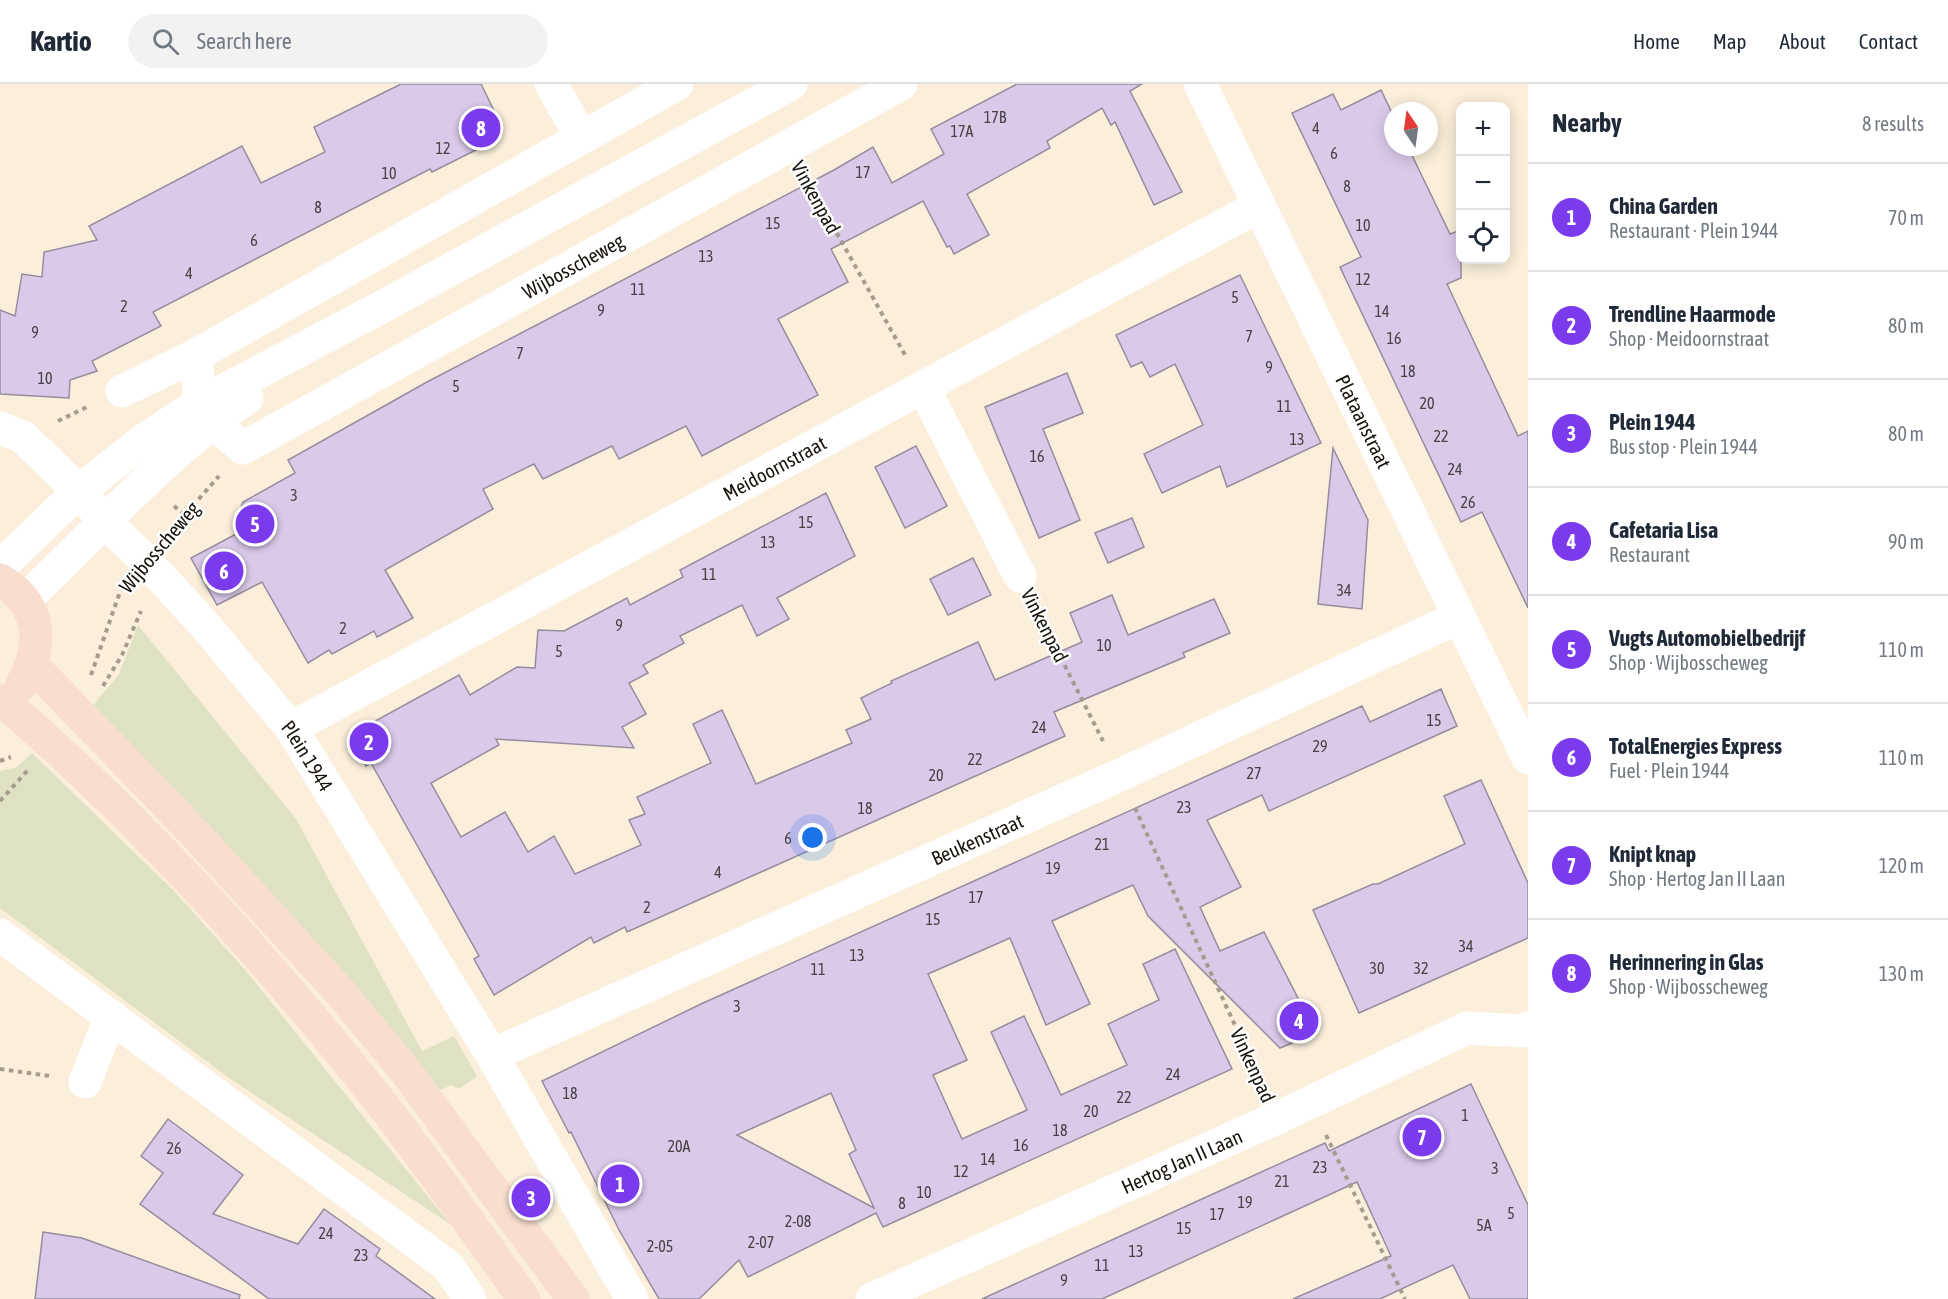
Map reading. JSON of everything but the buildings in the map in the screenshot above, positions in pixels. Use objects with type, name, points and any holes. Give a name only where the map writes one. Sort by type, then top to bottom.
[{"type":"main road","points":[[12,591],[36,632],[36,649],[32,665],[21,686],[2,702],[38,730],[176,868],[308,1014],[375,1095],[524,1299]]},
{"type":"main road","points":[[32,665],[200,839],[340,992],[404,1069],[573,1299]]},
{"type":"street","points":[[550,84],[582,138]]},
{"type":"street","points":[[122,391],[196,355],[677,84]]},
{"type":"street","points":[[0,567],[79,491],[144,440],[206,412],[378,309],[791,84]]},
{"type":"street","name":"Wijbosscheweg","points":[[243,448],[901,84]]},
{"type":"street","name":"Plataanstraat","points":[[1200,84],[1528,758]]},
{"type":"street","name":"Meidoornstraat","points":[[291,728],[1259,206]]},
{"type":"street","points":[[196,355],[206,412],[243,448]]},
{"type":"street","name":"Vinkenpad","points":[[923,387],[1020,576]]},
{"type":"street","points":[[12,591],[106,523],[206,412]]},
{"type":"street","name":"Plein 1944","points":[[11,433],[79,491],[106,523],[145,560],[291,728],[492,1056],[632,1299]]},
{"type":"street","name":"Beukenstraat","points":[[492,1056],[1120,775],[1459,617]]},
{"type":"street","points":[[0,935],[448,1266],[470,1299]]},
{"type":"street","points":[[85,1082],[111,1016]]},
{"type":"street","name":"Hertog Jan II Laan","points":[[872,1299],[1278,1118],[1467,1028],[1526,1034]]},
{"type":"path","name":"Vinkenpad","points":[[788,146],[923,387]]},
{"type":"path","points":[[11,433],[122,391]]},
{"type":"path","name":"Wijbosscheweg","points":[[68,701],[91,676],[117,593],[243,448]]},
{"type":"path","name":"Vinkenpad","points":[[1020,576],[1120,775],[1278,1118]]},
{"type":"path","points":[[0,761],[14,756],[38,730]]},
{"type":"path","points":[[0,1069],[85,1082]]},
{"type":"path","points":[[1310,1102],[1405,1299]]},
{"type":"green space","points":[[138,625],[296,819],[422,1051],[454,1036],[477,1076],[459,1089],[451,1085],[435,1093],[89,710],[119,674]]},
{"type":"green space","points":[[32,753],[175,892],[247,972],[450,1224],[232,1080],[0,908],[0,771],[17,767]]},
{"type":"place","name":"Herinnering in Glas","points":[[481,128]]},
{"type":"place","name":"Vugts Automobielbedrijf","points":[[255,524]]},
{"type":"place","name":"TotalEnergies Express","points":[[224,571]]},
{"type":"place","name":"Trendline Haarmode","points":[[369,742]]},
{"type":"place","name":"Cafetaria Lisa","points":[[1299,1021]]},
{"type":"place","name":"Knipt knap","points":[[1422,1137]]},
{"type":"place","name":"China Garden","points":[[620,1184]]},
{"type":"place","name":"Plein 1944","points":[[531,1198]]}]
